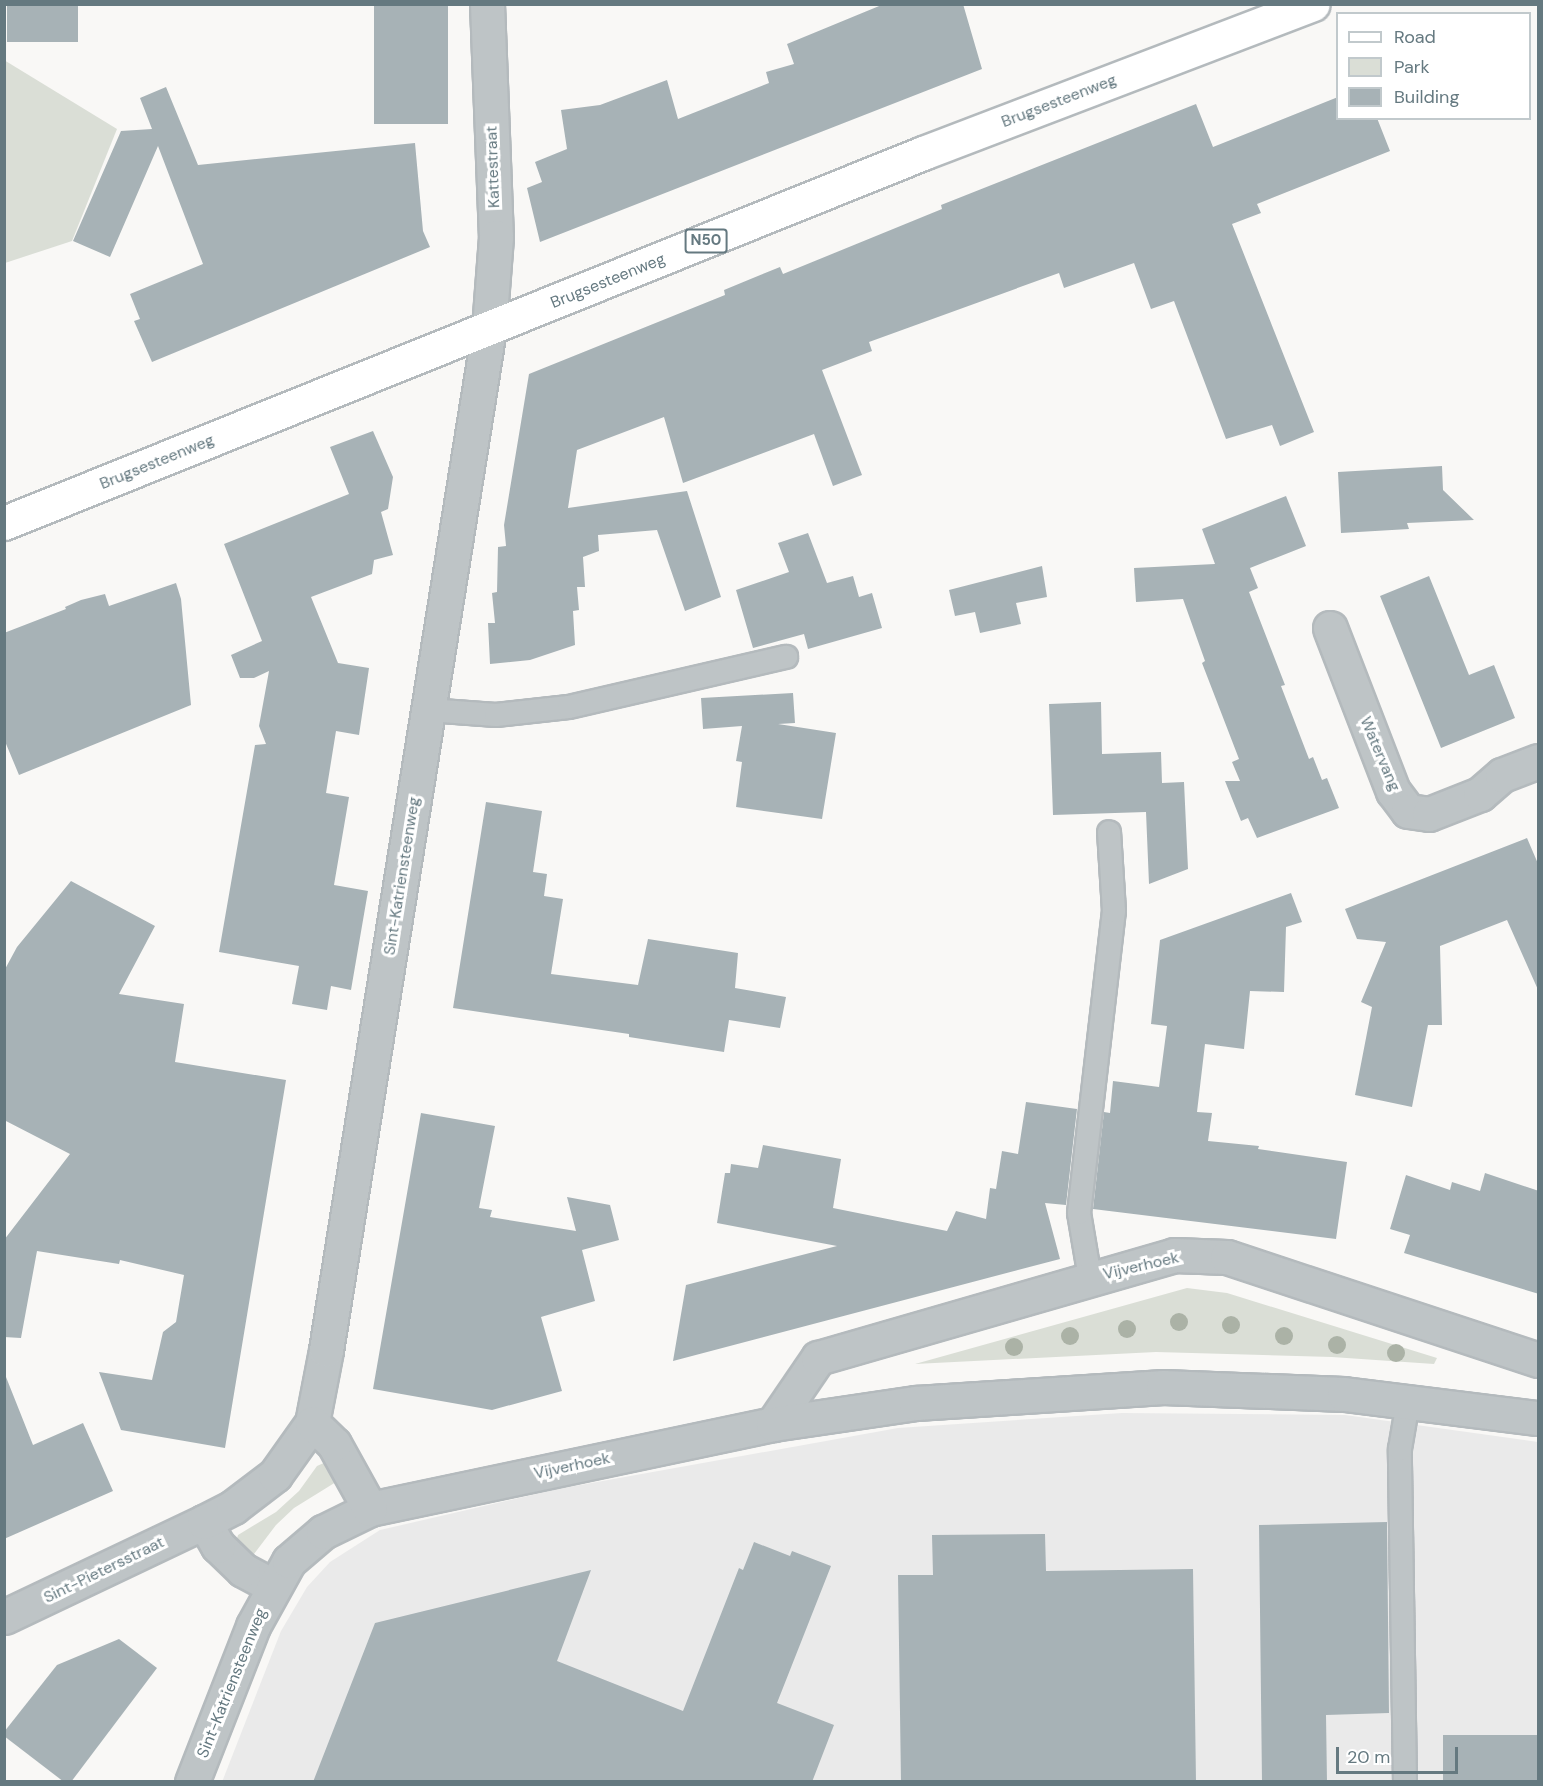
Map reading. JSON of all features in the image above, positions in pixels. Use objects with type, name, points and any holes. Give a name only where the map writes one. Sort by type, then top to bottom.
[{"type":"main road","name":"Brugsesteenweg","points":[[4,523],[923,153],[1313,4]]},
{"type":"street","name":"Kattestraat","points":[[487,4],[496,237],[489,329]]},
{"type":"street","name":"Sint-Katriensteenweg","points":[[204,1522],[232,1507],[275,1475],[312,1422],[489,329]]},
{"type":"street","name":"Watervang","points":[[1330,628],[1393,791],[1408,811],[1430,814],[1480,794],[1502,775],[1539,761]]},
{"type":"street","name":"Vijverhoek","points":[[773,1424],[818,1358],[1174,1255],[1227,1257],[1539,1360]]},
{"type":"street","name":"Vijverhoek","points":[[370,1509],[773,1424],[916,1403],[1164,1387],[1344,1394],[1539,1418]]},
{"type":"street","points":[[312,1422],[334,1444],[370,1509]]},
{"type":"street","name":"Sint-Katriensteenweg","points":[[192,1782],[253,1626],[273,1586],[289,1561],[323,1532],[370,1509]]},
{"type":"street","points":[[204,1522],[218,1546],[243,1570],[273,1586]]},
{"type":"street","name":"Sint-Pietersstraat","points":[[4,1617],[204,1522]]},
{"type":"lane","points":[[428,710],[496,716],[568,706],[786,657]]},
{"type":"lane","points":[[1090,1278],[1079,1213],[1114,911],[1109,832]]},
{"type":"lane","points":[[1405,1782],[1400,1449],[1408,1402]]},
{"type":"shaded area","points":[[1122,1413],[1345,1415],[1538,1442],[1538,1781],[222,1782],[281,1631],[307,1587],[330,1562],[380,1530],[558,1489],[898,1428]]},
{"type":"green space","points":[[4,60],[117,129],[72,241],[5,263]]},
{"type":"green space","points":[[1187,1288],[1227,1293],[1437,1358],[1434,1364],[1332,1357],[1156,1352],[915,1364]]},
{"type":"green space","points":[[326,1462],[337,1479],[336,1482],[294,1508],[276,1525],[254,1554],[249,1556],[235,1545],[238,1535],[276,1512],[299,1491],[317,1466]]},
{"type":"building","points":[[7,4],[78,4],[78,42],[7,42]]},
{"type":"building","points":[[374,4],[448,4],[448,124],[374,124]]},
{"type":"building","points":[[884,4],[963,4],[982,69],[540,242],[527,188],[542,182],[535,162],[567,149],[561,110],[600,105],[667,80],[678,119],[769,83],[766,72],[794,64],[787,44]]},
{"type":"building","points":[[166,87],[198,165],[415,143],[423,231],[430,247],[152,362],[134,321],[140,319],[130,294],[203,264],[158,146],[110,257],[73,241],[121,131],[152,129],[140,98]]},
{"type":"building","points":[[1336,98],[1336,120],[1378,120],[1390,151],[1257,204],[1261,213],[1232,224],[1314,432],[1280,446],[1272,425],[1226,439],[1174,301],[1151,309],[1134,263],[1064,288],[1059,273],[869,342],[872,351],[822,370],[862,475],[833,486],[814,434],[683,483],[664,417],[577,450],[568,508],[687,491],[721,597],[685,611],[657,530],[598,535],[599,551],[583,557],[585,587],[577,587],[579,610],[573,611],[575,645],[530,660],[490,664],[488,623],[495,623],[492,593],[497,592],[498,547],[506,546],[504,525],[529,374],[725,295],[724,290],[780,267],[783,274],[942,209],[941,205],[1196,104],[1213,147]]},
{"type":"building","points":[[373,431],[393,477],[388,509],[381,512],[393,555],[374,560],[372,574],[311,597],[338,663],[369,668],[359,735],[336,731],[326,793],[349,797],[334,885],[368,891],[351,990],[331,986],[327,1010],[292,1004],[299,966],[219,952],[255,745],[266,744],[259,726],[269,671],[254,678],[240,678],[231,655],[262,641],[224,544],[349,494],[330,447]]},
{"type":"building","points":[[1442,466],[1443,490],[1474,520],[1407,523],[1409,529],[1341,533],[1338,472]]},
{"type":"building","points":[[1286,496],[1306,546],[1250,568],[1258,588],[1249,592],[1285,685],[1281,686],[1309,759],[1313,757],[1322,780],[1327,778],[1339,808],[1257,838],[1248,818],[1241,821],[1225,781],[1240,781],[1232,762],[1239,759],[1202,663],[1205,661],[1183,599],[1136,602],[1134,568],[1215,564],[1202,529]]},
{"type":"building","points":[[808,533],[827,583],[853,576],[859,597],[872,593],[882,628],[808,649],[804,634],[753,648],[736,590],[789,572],[778,543]]},
{"type":"building","points":[[1042,566],[1047,597],[1016,603],[1021,624],[980,633],[975,612],[955,616],[949,590]]},
{"type":"building","points":[[1429,576],[1469,675],[1494,665],[1515,718],[1441,748],[1380,596]]},
{"type":"building","points":[[176,583],[181,599],[191,705],[19,775],[4,739],[4,633],[66,609],[65,607],[81,600],[105,594],[109,606]]},
{"type":"building","points":[[793,693],[795,723],[778,724],[836,733],[822,819],[736,807],[742,762],[736,761],[742,726],[703,729],[701,698]]},
{"type":"building","points":[[1101,702],[1102,754],[1161,752],[1162,783],[1184,782],[1188,869],[1149,884],[1146,812],[1053,815],[1049,704]]},
{"type":"building","points":[[486,802],[542,811],[533,872],[547,874],[544,896],[563,899],[551,974],[638,985],[648,939],[738,953],[735,988],[786,997],[780,1028],[729,1020],[724,1052],[629,1037],[629,1034],[453,1008]]},
{"type":"building","points":[[1527,838],[1539,866],[1539,992],[1507,920],[1440,946],[1442,1025],[1428,1025],[1412,1107],[1355,1095],[1372,1007],[1361,1002],[1386,942],[1357,939],[1345,909]]},
{"type":"building","points":[[71,881],[155,926],[119,994],[184,1004],[175,1062],[286,1080],[225,1448],[121,1430],[99,1372],[152,1380],[163,1332],[176,1322],[184,1275],[120,1260],[119,1264],[37,1251],[21,1338],[4,1337],[4,1240],[70,1154],[4,1120],[4,971],[17,947]]},
{"type":"building","points":[[1291,893],[1302,922],[1286,927],[1284,992],[1250,991],[1244,1049],[1205,1044],[1197,1112],[1212,1113],[1208,1141],[1259,1146],[1258,1149],[1347,1162],[1336,1239],[1093,1209],[1104,1112],[1110,1113],[1113,1081],[1159,1087],[1167,1026],[1151,1024],[1160,940]]},
{"type":"building","points":[[1026,1102],[1077,1109],[1066,1205],[1045,1203],[1060,1259],[673,1361],[686,1285],[837,1246],[717,1223],[725,1173],[730,1173],[731,1164],[758,1168],[763,1145],[841,1159],[833,1208],[947,1231],[956,1211],[986,1219],[990,1188],[996,1189],[1002,1151],[1018,1154]]},
{"type":"building","points":[[421,1113],[495,1126],[479,1208],[492,1210],[490,1217],[576,1231],[567,1197],[610,1205],[619,1240],[582,1250],[595,1301],[541,1317],[562,1391],[492,1410],[373,1389]]},
{"type":"building","points":[[1485,1173],[1539,1191],[1539,1294],[1404,1253],[1410,1235],[1390,1229],[1406,1175],[1450,1190],[1452,1182],[1480,1191]]},
{"type":"building","points":[[6,1377],[33,1445],[83,1423],[113,1491],[4,1539]]},
{"type":"building","points":[[1387,1522],[1389,1713],[1326,1715],[1327,1782],[1262,1782],[1259,1525]]},
{"type":"building","points":[[1045,1534],[1046,1571],[1193,1569],[1196,1782],[901,1782],[898,1575],[933,1575],[932,1535]]},
{"type":"building","points":[[754,1542],[790,1556],[792,1551],[831,1566],[777,1703],[834,1725],[812,1782],[313,1782],[375,1623],[591,1570],[557,1661],[683,1711],[739,1568],[743,1570]]},
{"type":"building","points":[[119,1639],[157,1668],[71,1782],[64,1782],[4,1736],[4,1732],[57,1665]]},
{"type":"building","points":[[1443,1735],[1538,1735],[1538,1782],[1443,1782]]}]
